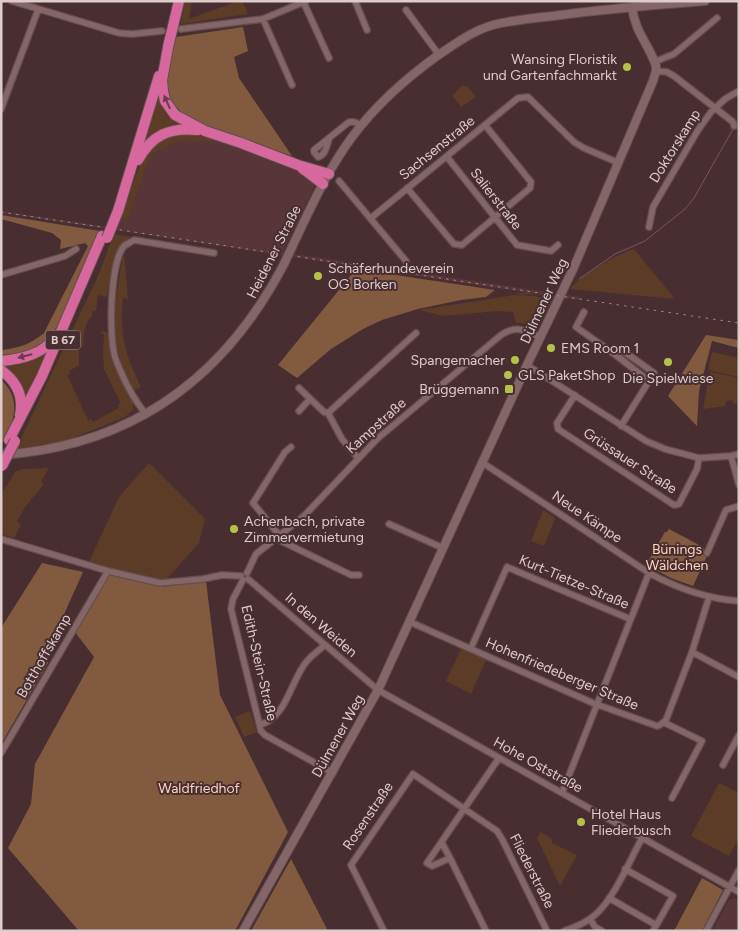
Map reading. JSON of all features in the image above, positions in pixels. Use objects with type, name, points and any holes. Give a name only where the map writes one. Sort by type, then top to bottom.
[{"type":"highway","name":"B 67","points":[[115,210],[147,110],[174,1]]},
{"type":"highway","name":"B 67","points":[[12,440],[44,382],[129,177],[169,42],[179,1]]},
{"type":"highway","points":[[169,42],[162,80],[165,101],[175,115],[205,131],[259,149],[298,165],[329,174]]},
{"type":"highway","points":[[129,177],[144,150],[158,136],[169,131],[181,129],[205,131]]},
{"type":"highway","points":[[298,165],[323,184]]},
{"type":"highway","name":"B 67","points":[[2,461],[104,237]]},
{"type":"highway","points":[[1,360],[28,356],[42,350],[53,340],[67,318]]},
{"type":"highway","points":[[1,370],[11,378],[16,386],[21,404],[12,440]]},
{"type":"street","points":[[12,1],[119,33],[132,34],[162,31]]},
{"type":"street","points":[[355,1],[368,30]]},
{"type":"street","name":"Heidener Straße","points":[[2,461],[85,440],[113,430],[146,414],[187,386],[225,352],[260,308],[323,184],[362,125],[392,93],[439,55],[467,36],[492,25],[632,4],[705,1]]},
{"type":"street","points":[[181,29],[263,19],[304,2],[329,58]]},
{"type":"street","points":[[632,4],[637,30],[654,62],[656,71],[667,72],[674,76],[733,122],[734,126]]},
{"type":"street","points":[[1,109],[38,10]]},
{"type":"street","points":[[406,10],[439,55]]},
{"type":"street","points":[[654,62],[674,54],[717,18]]},
{"type":"street","points":[[263,19],[292,86]]},
{"type":"street","name":"Dülmener Weg","points":[[243,931],[378,690],[574,267],[656,71]]},
{"type":"street","name":"Doktorskamp","points":[[649,227],[654,207],[698,130],[715,108],[739,91]]},
{"type":"street","name":"Sachsenstraße","points":[[371,218],[522,96],[528,97],[556,125],[584,148],[619,163]]},
{"type":"street","points":[[329,138],[349,122],[362,125]]},
{"type":"street","points":[[407,188],[454,244],[462,245],[530,188],[531,182],[486,125]]},
{"type":"street","name":"Salierstraße","points":[[447,157],[516,245],[552,251],[558,245]]},
{"type":"street","points":[[339,181],[406,261]]},
{"type":"street","points":[[146,414],[136,400],[115,359],[111,338],[111,318],[118,258],[124,246],[134,240],[214,253]]},
{"type":"street","points":[[1,275],[65,256],[76,249]]},
{"type":"street","points":[[584,312],[576,327],[617,356],[622,350],[654,373],[655,377],[649,381],[621,426]]},
{"type":"street","name":"Kampstraße","points":[[244,577],[256,554],[304,516],[377,439],[500,335],[511,328],[516,328],[541,336]]},
{"type":"street","points":[[328,413],[416,334]]},
{"type":"street","points":[[528,365],[646,441],[674,452],[699,458],[739,454]]},
{"type":"street","points":[[299,388],[324,412],[328,413],[342,439],[358,458]]},
{"type":"street","name":"Grüssauer Straße","points":[[575,395],[557,423],[558,429],[674,505],[679,504],[697,469],[699,458]]},
{"type":"street","points":[[299,411],[310,399]]},
{"type":"street","points":[[291,447],[285,452],[253,503],[279,540],[351,575],[359,575]]},
{"type":"street","points":[[731,456],[739,484]]},
{"type":"street","name":"Neue Kämpe","points":[[483,463],[649,573],[678,587],[709,597],[739,601]]},
{"type":"street","points":[[707,553],[726,510],[739,506]]},
{"type":"street","points":[[389,524],[443,548]]},
{"type":"street","points":[[1,539],[108,571],[160,583],[228,575],[244,577]]},
{"type":"street","name":"Kurt-Tietze-Straße","points":[[471,648],[507,567],[630,619]]},
{"type":"street","name":"Botthoffskamp","points":[[1,753],[108,571]]},
{"type":"street","points":[[562,793],[649,573]]},
{"type":"street","name":"In den Weiden","points":[[244,577],[378,690]]},
{"type":"street","name":"Edith-Stein-Straße","points":[[244,577],[233,599],[231,609],[261,731],[333,773]]},
{"type":"street","points":[[672,798],[702,741],[664,722],[692,652],[709,597]]},
{"type":"street","name":"Hohenfriedeberger Straße","points":[[410,622],[558,688],[632,718],[657,726],[664,722]]},
{"type":"street","points":[[260,725],[267,723],[278,714],[307,661],[325,645]]},
{"type":"street","points":[[692,652],[739,677]]},
{"type":"street","name":"Hohe Oststraße","points":[[378,690],[739,892]]},
{"type":"street","points":[[723,765],[739,735]]},
{"type":"street","points":[[450,858],[432,866],[427,863],[499,758]]},
{"type":"street","name":"Rosenstraße","points":[[384,931],[351,865],[354,859],[413,774],[465,810]]},
{"type":"street","name":"Fliederstraße","points":[[465,810],[497,832],[502,839],[547,931]]},
{"type":"street","points":[[564,931],[590,919],[597,913],[609,898],[642,838]]},
{"type":"street","points":[[442,842],[486,931]]},
{"type":"street","points":[[609,898],[655,928],[673,896],[625,869]]},
{"type":"street","points":[[706,931],[739,870]]},
{"type":"street","points":[[590,919],[595,927],[602,931]]},
{"type":"shaded area","points":[[185,1],[192,1],[189,19],[238,1],[242,1],[248,14],[181,24]]},
{"type":"shaded area","points":[[463,85],[467,86],[476,97],[461,107],[452,95]]},
{"type":"shaded area","points":[[159,91],[184,125],[142,145]]},
{"type":"shaded area","points":[[184,132],[214,139],[213,142],[181,141],[159,150],[151,156],[128,219],[120,218],[143,157],[158,140]]},
{"type":"shaded area","points":[[214,139],[261,154],[300,171],[314,184],[314,188],[283,252],[581,297],[580,300],[534,294],[514,294],[524,292],[1,213],[1,211],[116,228],[151,156],[159,150],[181,141]]},
{"type":"shaded area","points":[[114,234],[132,237],[118,248],[112,267],[107,297],[98,295],[96,311],[93,311],[86,326],[83,347],[79,348],[79,365],[69,371],[70,374],[67,375],[88,420],[91,419],[93,422],[119,408],[118,405],[121,404],[104,369],[104,334],[100,333],[102,331],[106,332],[115,366],[130,393],[133,410],[125,417],[65,441],[16,449],[98,276]]},
{"type":"shaded area","points":[[634,249],[675,299],[570,289],[582,277],[599,266]]},
{"type":"shaded area","points":[[124,254],[128,299],[123,298],[122,323],[124,344],[141,387],[134,390],[118,351],[114,327],[116,300]]},
{"type":"shaded area","points":[[514,295],[534,296],[552,301],[541,322],[533,325],[516,323],[513,312],[498,311],[443,316],[419,310]]},
{"type":"shaded area","points":[[49,349],[26,402],[1,367],[1,363]]},
{"type":"shaded area","points":[[712,352],[739,358],[739,377],[708,370]]},
{"type":"shaded area","points":[[710,372],[739,378],[739,403],[734,404],[732,400],[726,401],[725,406],[703,409]]},
{"type":"shaded area","points":[[149,463],[205,519],[199,543],[166,580],[154,580],[89,562],[119,497]]},
{"type":"shaded area","points":[[49,468],[41,482],[44,484],[25,507],[17,521],[21,525],[14,538],[1,534],[1,495],[15,472],[22,469]]},
{"type":"shaded area","points":[[543,510],[555,518],[544,546],[531,541]]},
{"type":"shaded area","points":[[461,649],[486,660],[471,694],[446,681]]},
{"type":"shaded area","points":[[250,711],[257,732],[244,737],[235,717]]},
{"type":"shaded area","points":[[719,783],[739,793],[739,838],[729,856],[691,836]]},
{"type":"shaded area","points":[[540,832],[551,838],[552,843],[577,855],[560,886],[537,838]]},
{"type":"shaded area","points":[[734,898],[739,900],[739,931],[712,931],[729,900]]},
{"type":"green space","points":[[243,27],[248,51],[234,57],[239,78],[292,156],[188,120],[170,100],[166,77],[176,37]]},
{"type":"green space","points":[[1,215],[100,231],[66,312],[48,339],[39,347],[30,351],[1,355],[1,350],[24,345],[44,333],[88,246],[85,243],[60,249],[61,240],[52,233],[1,219]]},
{"type":"green space","points":[[356,269],[495,290],[486,297],[418,309],[382,320],[363,329],[331,349],[297,378],[278,365]]},
{"type":"green space","points":[[706,335],[739,340],[739,348],[712,341],[699,391],[697,426],[668,396]]},
{"type":"green space","points":[[1,380],[8,387],[12,395],[14,411],[10,429],[1,445]]},
{"type":"green space","name":"Bünings Wäldchen","points":[[669,529],[703,547],[707,556],[693,586],[671,578],[646,565],[665,532]]},
{"type":"green space","points":[[42,563],[83,572],[48,650],[48,663],[1,744],[1,628]]},
{"type":"green space","name":"Waldfriedhof","points":[[109,573],[161,587],[206,581],[220,695],[288,832],[235,931],[79,931],[8,848],[31,804],[35,764],[94,657],[75,632]]},
{"type":"green space","points":[[291,859],[328,931],[251,931]]},
{"type":"green space","points":[[702,878],[723,890],[702,931],[674,931]]},
{"type":"waterway","points":[[579,279],[615,254],[645,241],[685,209],[694,198],[733,129]]},
{"type":"railway","points":[[1,212],[739,323]]},
{"type":"place","name":"Wansing Floristik und Gartenfachmarkt","points":[[627,67]]},
{"type":"place","name":"Schäferhundeverein OG Borken","points":[[318,276]]},
{"type":"place","name":"EMS Room 1","points":[[551,348]]},
{"type":"place","name":"Spangemacher","points":[[515,360]]},
{"type":"place","name":"Die Spielwiese","points":[[668,362]]},
{"type":"place","name":"GLS PaketShop","points":[[508,375]]},
{"type":"place","name":"Brüggemann","points":[[509,389]]},
{"type":"place","name":"Achenbach, private Zimmervermietung","points":[[234,529]]},
{"type":"place","name":"Hotel Haus Fliederbusch","points":[[581,822]]}]
